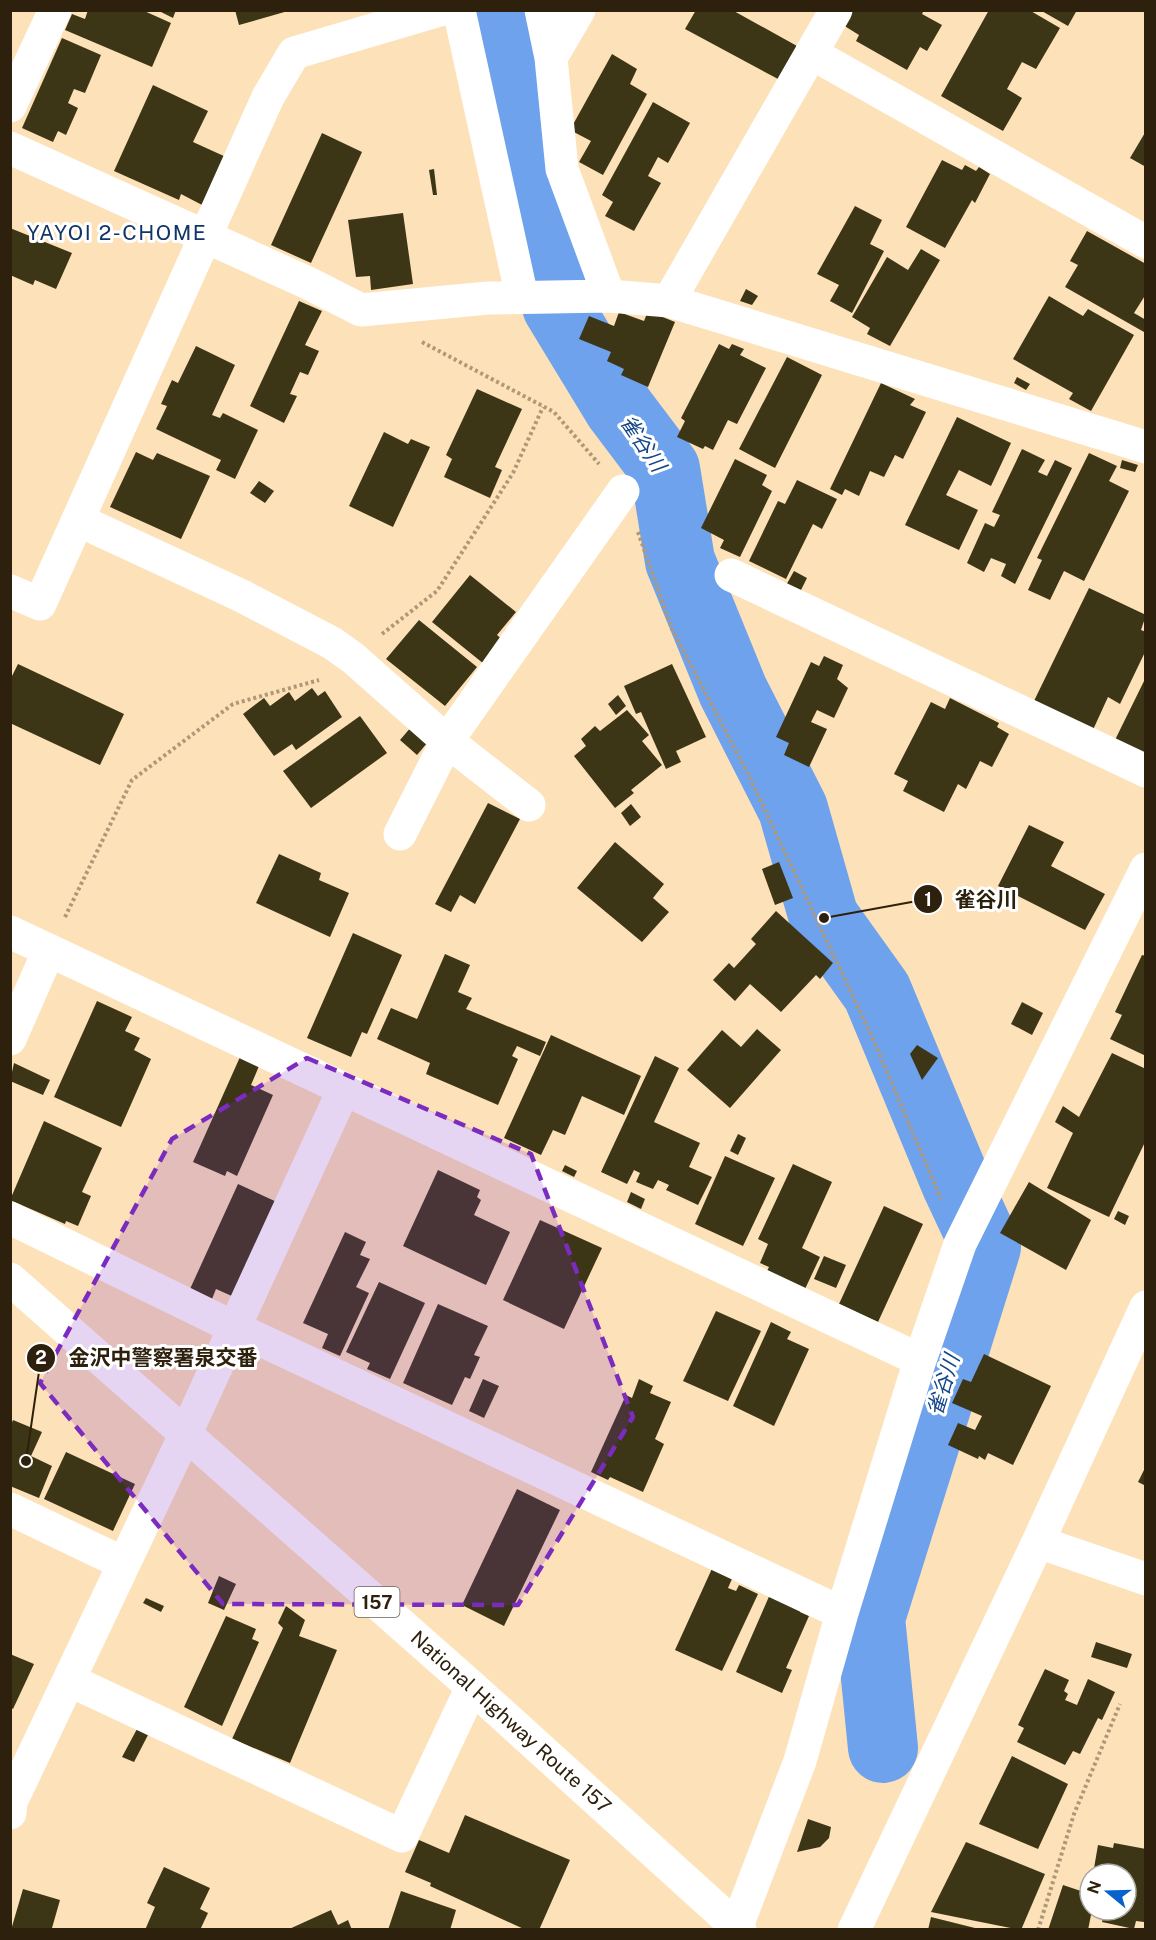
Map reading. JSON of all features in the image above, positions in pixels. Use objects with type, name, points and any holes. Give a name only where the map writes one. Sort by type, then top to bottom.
[{"type":"main road","points":[[10,106],[55,10]]},
{"type":"main road","points":[[10,591],[40,604],[268,97],[294,53],[440,10]]},
{"type":"main road","points":[[459,10],[543,297]]},
{"type":"main road","points":[[541,10],[551,58],[562,169],[609,296]]},
{"type":"main road","points":[[551,58],[579,10]]},
{"type":"main road","points":[[669,301],[836,10]]},
{"type":"main road","points":[[811,53],[1146,242]]},
{"type":"main road","points":[[10,148],[206,236],[361,310],[543,297],[609,296],[669,301],[1146,447]]},
{"type":"main road","points":[[400,834],[447,741],[623,491]]},
{"type":"main road","points":[[78,520],[242,596],[332,643],[353,658],[447,741],[529,804]]},
{"type":"main road","points":[[731,575],[1146,771]]},
{"type":"main road","points":[[739,1928],[800,1761],[842,1613],[920,1360],[962,1239],[1146,869]]},
{"type":"main road","points":[[10,932],[920,1360]]},
{"type":"main road","points":[[10,1039],[49,950]]},
{"type":"main road","points":[[10,1813],[11,1802],[186,1433],[344,1089]]},
{"type":"main road","points":[[10,1218],[233,1327],[842,1613]]},
{"type":"main road","name":"National Highway Route 157","points":[[10,1279],[472,1687],[739,1928]]},
{"type":"main road","points":[[854,1929],[1038,1542],[1146,1307]]},
{"type":"main road","points":[[10,1509],[123,1563]]},
{"type":"main road","points":[[1038,1542],[1146,1579]]},
{"type":"main road","points":[[69,1680],[402,1836],[472,1687]]},
{"type":"path","points":[[411,337],[554,412],[623,491],[672,629],[747,772],[873,1039],[962,1239]]},
{"type":"path","points":[[49,950],[132,780],[233,704],[333,676],[437,591],[513,473],[543,407]]},
{"type":"path","points":[[1038,1929],[1074,1814],[1120,1704]]},
{"type":"highlighted area","points":[[307,1058],[531,1154],[633,1417],[518,1605],[223,1604],[40,1383],[172,1139]]},
{"type":"building","points":[[88,10],[142,10],[171,23],[152,67],[65,30],[72,14],[85,19]]},
{"type":"building","points":[[157,10],[176,10],[173,18]]},
{"type":"building","points":[[235,10],[288,10],[288,11],[239,25]]},
{"type":"building","points":[[696,10],[732,10],[797,46],[778,79],[685,29]]},
{"type":"building","points":[[851,10],[924,10],[922,14],[942,25],[927,51],[920,47],[907,70],[856,41],[859,35],[843,25]]},
{"type":"building","points":[[989,10],[1029,10],[1060,28],[1036,69],[1022,62],[1007,89],[1022,98],[1003,131],[941,96]]},
{"type":"building","points":[[1040,10],[1077,10],[1068,26]]},
{"type":"building","points":[[62,38],[101,55],[85,93],[74,89],[68,103],[78,108],[66,135],[58,131],[53,142],[22,128]]},
{"type":"building","points":[[612,54],[637,69],[630,84],[647,94],[603,175],[579,162],[591,141],[570,130]]},
{"type":"building","points":[[153,85],[208,111],[193,142],[226,157],[204,206],[181,194],[179,200],[114,171]]},
{"type":"building","points":[[653,102],[690,123],[668,163],[658,157],[648,176],[661,183],[634,231],[605,216],[613,202],[602,195]]},
{"type":"building","points":[[1146,131],[1146,167],[1130,158]]},
{"type":"building","points":[[322,133],[362,152],[311,263],[271,245]]},
{"type":"building","points":[[942,160],[962,170],[965,165],[976,171],[979,167],[990,174],[975,203],[972,200],[945,248],[906,227]]},
{"type":"building","points":[[434,169],[437,195],[433,195],[429,170]]},
{"type":"building","points":[[855,206],[882,220],[870,244],[884,251],[852,313],[830,301],[839,285],[817,274]]},
{"type":"building","points":[[403,213],[413,284],[371,290],[370,276],[356,277],[348,220]]},
{"type":"building","points":[[10,228],[72,253],[56,289],[35,280],[33,285],[10,275]]},
{"type":"building","points":[[1087,231],[1146,264],[1146,294],[1134,313],[1146,320],[1144,332],[1065,287],[1078,265],[1070,261]]},
{"type":"building","points":[[921,249],[940,260],[890,346],[867,334],[870,328],[852,317],[887,257],[908,270]]},
{"type":"building","points":[[746,289],[758,296],[752,305],[740,301]]},
{"type":"building","points":[[1049,296],[1083,316],[1088,309],[1134,335],[1091,411],[1069,399],[1073,393],[1013,359]]},
{"type":"building","points":[[299,301],[322,311],[305,345],[319,351],[308,375],[300,372],[290,394],[297,396],[284,423],[250,406]]},
{"type":"building","points":[[648,311],[675,322],[648,387],[621,375],[624,369],[607,361],[611,352],[579,339],[589,316],[614,326],[619,312],[644,321]]},
{"type":"building","points":[[719,344],[729,349],[732,344],[744,349],[740,355],[766,368],[737,424],[728,420],[713,450],[705,446],[703,449],[677,437],[685,421],[681,418]]},
{"type":"building","points":[[196,346],[235,365],[212,415],[220,418],[223,413],[258,430],[235,479],[216,470],[221,460],[156,429],[167,406],[161,404],[172,380],[178,383]]},
{"type":"building","points":[[787,357],[822,375],[775,468],[739,449]]},
{"type":"building","points":[[1017,377],[1030,384],[1026,390],[1014,383]]},
{"type":"building","points":[[881,383],[915,399],[910,405],[926,412],[903,459],[895,455],[884,477],[870,471],[859,496],[845,489],[842,495],[830,489]]},
{"type":"building","points":[[477,389],[522,409],[495,467],[502,470],[490,498],[444,477],[452,459],[446,455]]},
{"type":"building","points":[[957,417],[1011,443],[991,486],[959,470],[946,495],[978,510],[959,550],[905,525]]},
{"type":"building","points":[[384,432],[408,444],[411,439],[430,447],[393,527],[349,506]]},
{"type":"building","points":[[1022,449],[1045,460],[1038,472],[1047,476],[1055,460],[1072,468],[1015,584],[1001,576],[1006,564],[991,558],[984,572],[967,563],[985,523],[994,527],[1000,515],[992,512]]},
{"type":"building","points":[[136,452],[153,460],[157,453],[210,476],[181,539],[110,507]]},
{"type":"building","points":[[1089,453],[1117,466],[1109,481],[1129,491],[1084,581],[1064,571],[1050,600],[1028,590],[1042,560],[1037,558]]},
{"type":"building","points":[[735,459],[767,475],[762,485],[772,491],[740,557],[720,548],[724,540],[701,528]]},
{"type":"building","points":[[1122,460],[1138,465],[1135,472],[1120,468]]},
{"type":"building","points":[[797,480],[837,499],[822,529],[813,524],[786,579],[749,561],[778,501],[785,504]]},
{"type":"building","points":[[259,481],[274,491],[265,503],[250,493]]},
{"type":"building","points":[[794,571],[807,578],[799,594],[784,589]]},
{"type":"building","points":[[470,575],[516,612],[497,635],[504,641],[484,664],[432,622]]},
{"type":"building","points":[[1089,588],[1146,615],[1141,630],[1146,632],[1146,650],[1120,704],[1108,697],[1092,732],[1033,703]]},
{"type":"building","points":[[419,620],[477,667],[445,706],[386,659]]},
{"type":"building","points":[[824,656],[843,665],[837,679],[848,688],[834,718],[817,710],[811,722],[827,729],[809,767],[784,755],[789,743],[776,737],[811,662],[819,666]]},
{"type":"building","points":[[18,664],[124,714],[100,765],[10,723],[10,680]]},
{"type":"building","points":[[672,664],[706,737],[676,751],[681,762],[666,769],[641,712],[636,714],[624,686]]},
{"type":"building","points":[[1146,677],[1146,758],[1114,742]]},
{"type":"building","points":[[312,688],[318,696],[325,691],[342,717],[296,750],[292,744],[274,756],[243,714],[264,698],[270,706],[289,692],[295,701]]},
{"type":"building","points":[[618,695],[626,706],[616,715],[608,704]]},
{"type":"building","points":[[950,698],[999,723],[997,727],[1009,734],[992,767],[980,761],[966,789],[958,784],[944,812],[903,791],[908,781],[894,774],[931,702],[945,709]]},
{"type":"building","points":[[627,710],[649,735],[642,741],[662,765],[631,790],[634,793],[615,808],[574,756],[586,746],[581,739],[595,726],[600,731]]},
{"type":"building","points":[[360,716],[387,753],[311,808],[283,771]]},
{"type":"building","points":[[412,726],[428,742],[417,755],[400,740]]},
{"type":"building","points":[[488,803],[520,819],[475,904],[460,895],[451,912],[435,904]]},
{"type":"building","points":[[631,804],[641,817],[630,826],[621,813]]},
{"type":"building","points":[[1029,825],[1064,842],[1051,866],[1105,894],[1085,930],[998,886]]},
{"type":"building","points":[[615,842],[664,884],[653,898],[669,912],[642,942],[577,888]]},
{"type":"building","points":[[279,854],[321,873],[319,880],[349,893],[330,937],[256,903]]},
{"type":"building","points":[[779,862],[793,898],[775,905],[762,869]]},
{"type":"building","points":[[776,911],[833,963],[820,979],[816,975],[781,1012],[750,984],[735,1001],[713,980],[729,963],[734,968],[756,944],[751,939]]},
{"type":"building","points":[[353,933],[402,955],[367,1034],[362,1032],[351,1057],[307,1038]]},
{"type":"building","points":[[445,954],[470,965],[458,992],[472,998],[466,1009],[546,1042],[540,1056],[517,1046],[512,1056],[518,1059],[498,1105],[426,1074],[430,1063],[377,1039],[391,1008],[417,1019]]},
{"type":"building","points":[[1142,955],[1146,956],[1146,1056],[1110,1039],[1122,1015],[1115,1012]]},
{"type":"building","points":[[97,1001],[132,1017],[125,1031],[140,1038],[134,1050],[151,1059],[121,1127],[54,1097]]},
{"type":"building","points":[[1022,1002],[1043,1013],[1032,1035],[1011,1024]]},
{"type":"building","points":[[757,1029],[781,1050],[730,1108],[687,1070],[722,1030],[741,1047]]},
{"type":"building","points":[[551,1035],[641,1076],[624,1115],[582,1096],[565,1135],[553,1130],[541,1155],[504,1138]]},
{"type":"building","points":[[917,1045],[938,1058],[922,1080],[910,1054]]},
{"type":"building","points":[[1112,1053],[1146,1069],[1146,1140],[1109,1217],[1047,1188],[1073,1133],[1055,1122],[1063,1106],[1079,1117]]},
{"type":"building","points":[[655,1056],[679,1068],[654,1122],[700,1143],[689,1167],[712,1177],[698,1205],[666,1190],[669,1185],[658,1180],[653,1189],[636,1182],[640,1173],[634,1170],[627,1184],[601,1172]]},
{"type":"building","points":[[240,1057],[259,1066],[251,1085],[273,1095],[237,1176],[227,1171],[225,1176],[193,1162]]},
{"type":"building","points":[[14,1063],[50,1080],[43,1095],[10,1081]]},
{"type":"building","points":[[44,1121],[102,1148],[82,1192],[91,1196],[78,1226],[66,1221],[65,1224],[10,1200]]},
{"type":"building","points":[[738,1134],[746,1138],[738,1155],[730,1151]]},
{"type":"building","points":[[725,1156],[775,1178],[743,1246],[695,1224]]},
{"type":"building","points":[[793,1164],[832,1182],[802,1248],[820,1257],[805,1289],[767,1271],[769,1267],[760,1263],[768,1244],[758,1239]]},
{"type":"building","points":[[565,1165],[577,1171],[574,1177],[562,1171]]},
{"type":"building","points":[[438,1170],[480,1190],[477,1197],[481,1200],[474,1215],[510,1232],[486,1285],[403,1246]]},
{"type":"building","points":[[1029,1182],[1091,1220],[1066,1270],[1000,1233]]},
{"type":"building","points":[[238,1184],[279,1203],[234,1297],[216,1289],[212,1299],[190,1289]]},
{"type":"building","points":[[631,1192],[645,1199],[641,1209],[627,1202]]},
{"type":"building","points":[[884,1206],[923,1224],[878,1322],[839,1304]]},
{"type":"building","points":[[1118,1211],[1129,1216],[1125,1225],[1114,1219]]},
{"type":"building","points":[[540,1220],[602,1248],[564,1329],[503,1300]]},
{"type":"building","points":[[345,1232],[366,1242],[360,1255],[370,1259],[356,1287],[369,1293],[340,1356],[322,1348],[328,1334],[303,1323]]},
{"type":"building","points":[[824,1256],[846,1265],[836,1288],[814,1279]]},
{"type":"building","points":[[379,1282],[425,1303],[390,1379],[367,1369],[370,1363],[346,1352]]},
{"type":"building","points":[[438,1304],[488,1326],[474,1355],[480,1357],[470,1379],[465,1377],[452,1405],[403,1383]]},
{"type":"building","points":[[716,1311],[761,1331],[728,1401],[683,1381]]},
{"type":"building","points":[[771,1322],[791,1332],[787,1339],[809,1349],[774,1426],[733,1406]]},
{"type":"building","points":[[984,1354],[1051,1386],[1013,1465],[988,1453],[985,1460],[979,1456],[978,1459],[948,1445],[958,1423],[975,1430],[982,1416],[952,1403],[963,1379],[971,1382]]},
{"type":"building","points":[[483,1379],[499,1386],[484,1418],[469,1411]]},
{"type":"building","points":[[639,1379],[653,1386],[650,1393],[671,1402],[655,1439],[664,1444],[643,1492],[610,1477],[608,1480],[591,1472],[626,1395],[632,1398]]},
{"type":"building","points":[[13,1420],[42,1432],[31,1456],[52,1466],[39,1498],[10,1486],[10,1427]]},
{"type":"building","points":[[66,1452],[135,1484],[113,1531],[44,1499]]},
{"type":"building","points":[[1146,1466],[1146,1486],[1138,1482]]},
{"type":"building","points":[[517,1489],[560,1510],[504,1626],[462,1605]]},
{"type":"building","points":[[715,1562],[735,1572],[728,1588],[736,1591],[739,1585],[758,1594],[722,1671],[675,1650]]},
{"type":"building","points":[[219,1576],[236,1584],[224,1610],[208,1603]]},
{"type":"building","points":[[771,1592],[802,1606],[800,1612],[809,1616],[786,1668],[792,1670],[782,1693],[736,1672]]},
{"type":"building","points":[[146,1598],[164,1606],[161,1612],[143,1603]]},
{"type":"building","points":[[286,1606],[305,1620],[299,1636],[337,1650],[290,1763],[232,1739],[283,1628],[278,1623]]},
{"type":"building","points":[[226,1616],[256,1629],[252,1639],[259,1642],[222,1726],[184,1707]]},
{"type":"building","points":[[1096,1642],[1132,1654],[1127,1668],[1091,1657]]},
{"type":"building","points":[[10,1654],[34,1664],[13,1709],[10,1707]]},
{"type":"building","points":[[1045,1669],[1069,1680],[1064,1691],[1068,1694],[1065,1700],[1077,1705],[1088,1679],[1115,1692],[1102,1720],[1098,1718],[1080,1754],[1073,1751],[1065,1765],[1017,1742],[1024,1728],[1018,1725]]},
{"type":"building","points":[[137,1729],[148,1735],[134,1762],[122,1757]]},
{"type":"building","points":[[1012,1756],[1068,1784],[1038,1849],[979,1824]]},
{"type":"building","points":[[465,1815],[570,1860],[539,1930],[526,1930],[430,1886],[431,1883],[405,1872],[419,1840],[449,1853]]},
{"type":"building","points":[[808,1819],[831,1827],[829,1838],[820,1847],[797,1852]]},
{"type":"building","points":[[966,1842],[1045,1874],[1021,1930],[931,1912]]},
{"type":"building","points":[[1114,1843],[1146,1849],[1144,1922],[1138,1921],[1138,1862],[1095,1862],[1098,1845],[1113,1848]]},
{"type":"building","points":[[164,1867],[210,1888],[200,1909],[208,1913],[200,1930],[145,1930],[155,1907],[147,1903]]},
{"type":"building","points":[[1063,1885],[1078,1890],[1078,1922],[1090,1922],[1088,1930],[1048,1930]]},
{"type":"building","points":[[23,1889],[60,1900],[52,1928],[57,1930],[11,1930]]},
{"type":"building","points":[[401,1891],[456,1910],[450,1930],[388,1930]]},
{"type":"building","points":[[331,1910],[338,1925],[348,1920],[352,1930],[287,1930]]},
{"type":"building","points":[[931,1917],[979,1929],[979,1930],[928,1930]]},
{"type":"building","points":[[1102,1922],[1136,1922],[1134,1929]]},
{"type":"waterway","name":"雀谷川","points":[[497,10],[504,44],[514,141],[557,306],[619,408],[665,469],[680,561],[733,691],[793,809],[824,918],[877,992],[957,1185],[986,1247],[870,1618],[883,1748]]},
{"type":"place","name":"雀谷川","points":[[824,918]]},
{"type":"place","name":"金沢中警察署泉交番","points":[[26,1461]]},
{"type":"district","name":"YAYOI 2-CHOME","points":[[117,232]]}]
